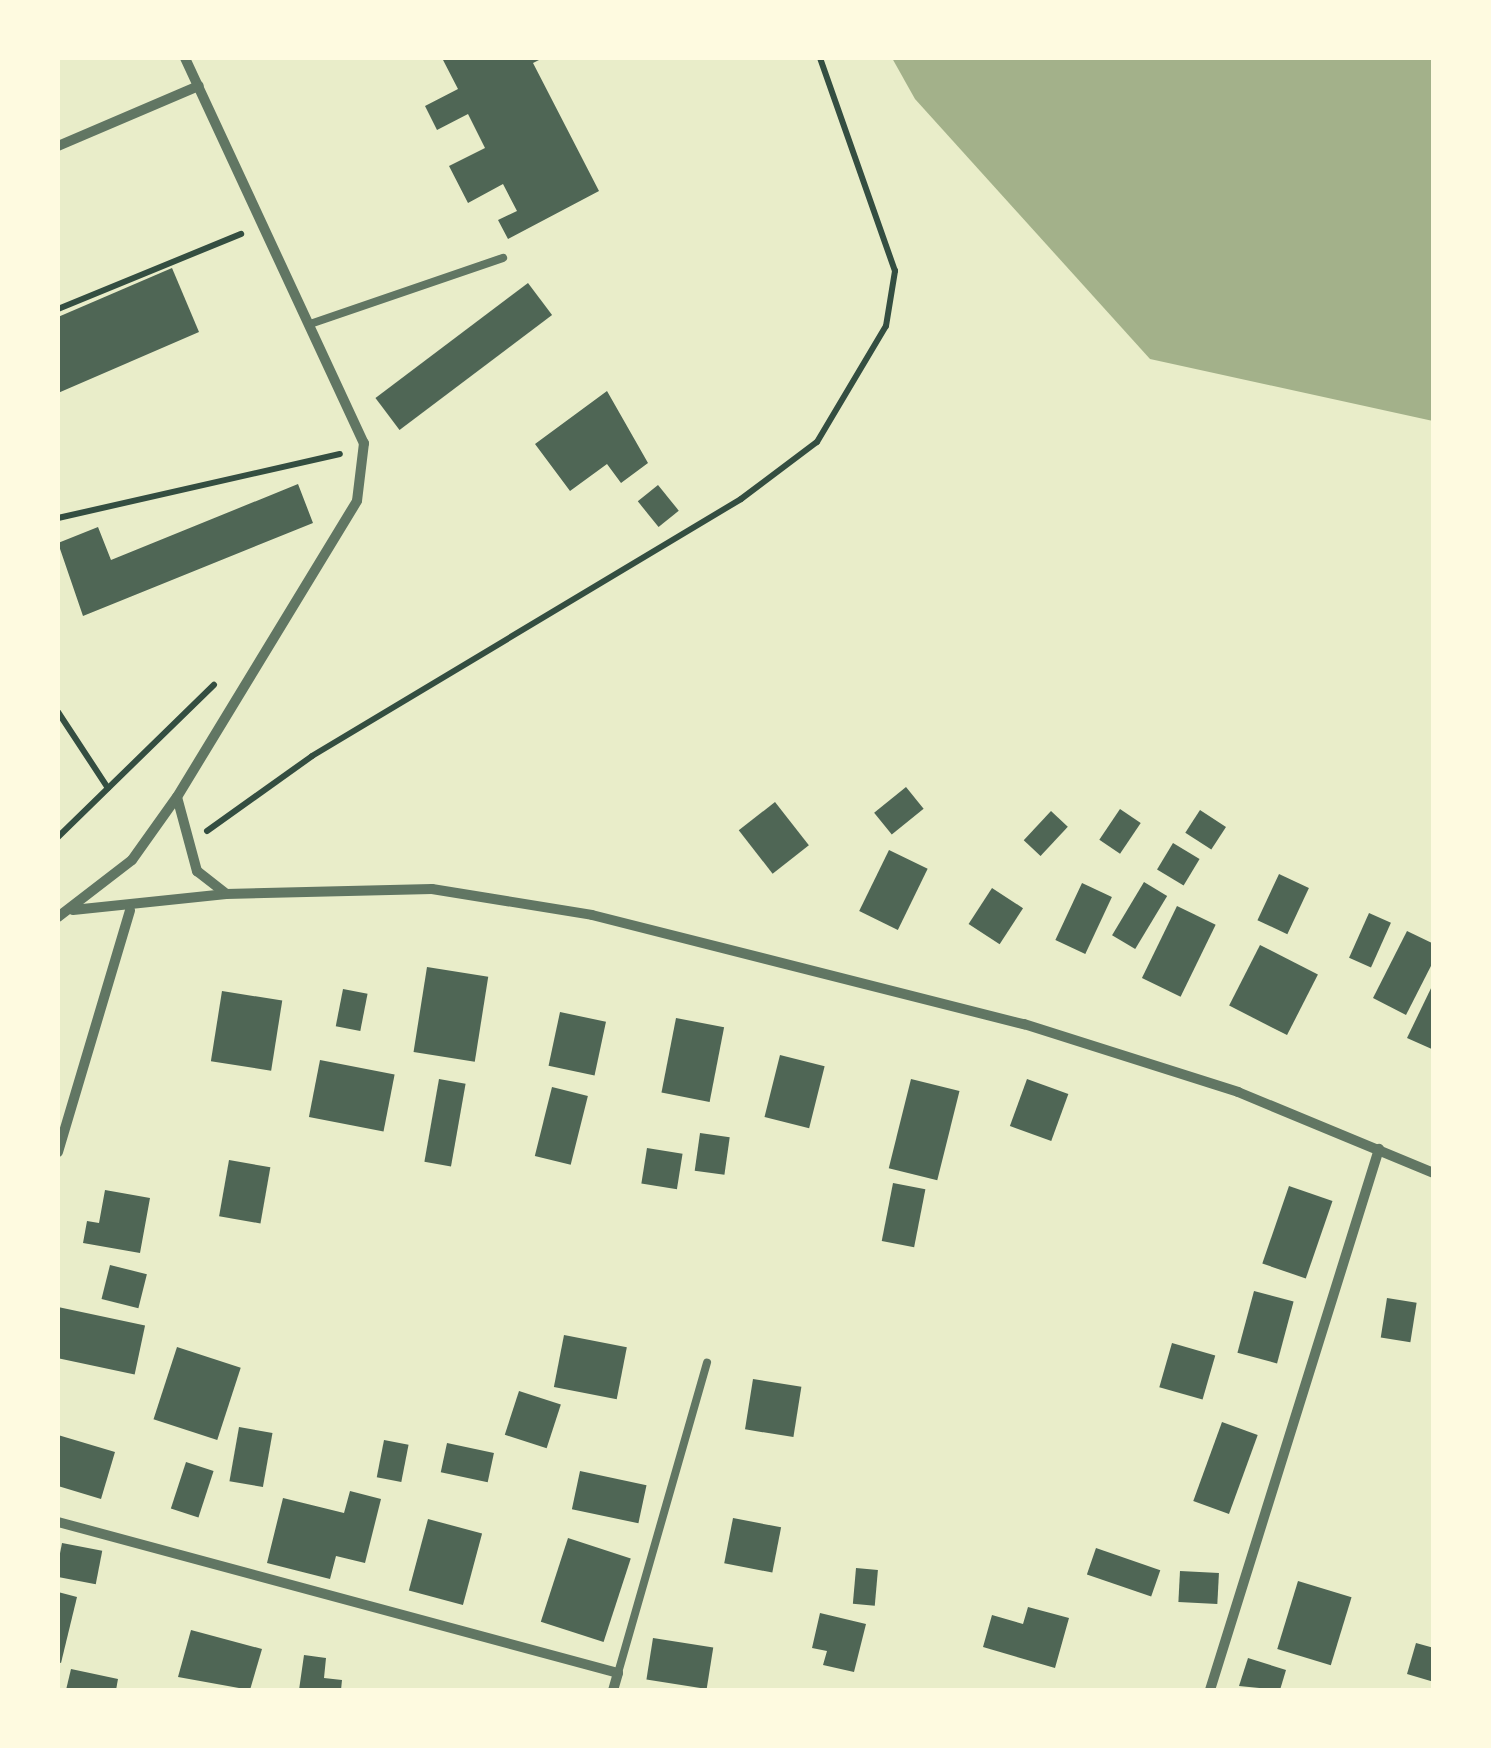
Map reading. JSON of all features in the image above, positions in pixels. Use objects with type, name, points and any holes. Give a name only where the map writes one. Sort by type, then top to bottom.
[{"type":"street","points":[[58,917],[74,910],[132,860],[177,797],[357,502],[364,442],[266,224],[184,58]]},
{"type":"street","points":[[58,146],[199,86]]},
{"type":"street","points":[[177,797],[180,825],[197,871],[226,894]]},
{"type":"street","points":[[74,910],[130,910],[226,894],[432,889],[592,916],[1024,1024],[1238,1092],[1434,1174]]},
{"type":"street","points":[[58,1152],[130,910]]},
{"type":"street","points":[[1210,1690],[1379,1149]]},
{"type":"street","points":[[58,1522],[618,1673],[613,1690]]},
{"type":"lane","points":[[312,324],[503,258]]},
{"type":"lane","points":[[618,1673],[707,1363]]},
{"type":"path","points":[[187,839],[740,499],[817,442],[886,326],[895,271],[820,58]]},
{"type":"path","points":[[58,309],[266,224]]},
{"type":"path","points":[[58,518],[321,464],[364,442]]},
{"type":"path","points":[[58,837],[220,678]]},
{"type":"path","points":[[58,712],[108,788]]},
{"type":"shaded area","points":[[892,58],[1433,58],[1433,421],[1150,359],[915,99]]},
{"type":"building","points":[[442,58],[543,58],[533,63],[599,191],[508,239],[498,220],[517,211],[503,184],[468,203],[449,166],[485,148],[468,114],[437,130],[425,106],[458,89]]},
{"type":"building","points":[[172,268],[199,332],[58,393],[58,317]]},
{"type":"building","points":[[528,283],[552,315],[400,430],[375,398]]},
{"type":"building","points":[[607,391],[648,463],[621,483],[607,464],[570,491],[535,444]]},
{"type":"building","points":[[298,484],[313,523],[83,616],[58,543],[98,527],[111,560]]},
{"type":"building","points":[[658,485],[679,511],[659,527],[638,501]]},
{"type":"building","points":[[906,787],[924,809],[892,835],[874,813]]},
{"type":"building","points":[[775,802],[809,845],[773,874],[739,830]]},
{"type":"building","points":[[1120,809],[1141,823],[1120,854],[1099,840]]},
{"type":"building","points":[[1200,810],[1226,827],[1211,850],[1185,833]]},
{"type":"building","points":[[1051,811],[1068,827],[1041,856],[1024,840]]},
{"type":"building","points":[[1173,843],[1200,859],[1184,886],[1157,870]]},
{"type":"building","points":[[889,850],[928,869],[898,930],[859,911]]},
{"type":"building","points":[[1279,874],[1309,888],[1287,934],[1257,920]]},
{"type":"building","points":[[1144,882],[1167,896],[1135,949],[1112,935]]},
{"type":"building","points":[[1082,883],[1112,897],[1085,954],[1055,940]]},
{"type":"building","points":[[992,888],[1023,908],[1000,944],[969,924]]},
{"type":"building","points":[[1177,906],[1216,925],[1181,997],[1142,978]]},
{"type":"building","points":[[1369,913],[1391,923],[1371,968],[1349,958]]},
{"type":"building","points":[[1407,931],[1434,944],[1434,960],[1406,1015],[1373,998]]},
{"type":"building","points":[[1260,945],[1318,975],[1287,1035],[1229,1006]]},
{"type":"building","points":[[427,967],[488,977],[475,1062],[414,1052]]},
{"type":"building","points":[[1434,982],[1434,1050],[1407,1038]]},
{"type":"building","points":[[343,989],[368,994],[360,1031],[336,1026]]},
{"type":"building","points":[[222,991],[282,1001],[271,1071],[211,1061]]},
{"type":"building","points":[[560,1012],[606,1022],[595,1076],[549,1066]]},
{"type":"building","points":[[676,1018],[724,1027],[710,1102],[661,1093]]},
{"type":"building","points":[[780,1055],[825,1066],[809,1128],[765,1117]]},
{"type":"building","points":[[320,1060],[395,1075],[384,1131],[309,1117]]},
{"type":"building","points":[[439,1079],[466,1084],[451,1166],[424,1162]]},
{"type":"building","points":[[911,1079],[960,1091],[937,1180],[889,1168]]},
{"type":"building","points":[[1027,1079],[1068,1094],[1051,1141],[1010,1126]]},
{"type":"building","points":[[552,1087],[588,1096],[571,1165],[535,1156]]},
{"type":"building","points":[[700,1133],[730,1137],[724,1175],[695,1171]]},
{"type":"building","points":[[647,1148],[683,1154],[677,1189],[641,1184]]},
{"type":"building","points":[[229,1160],[270,1167],[260,1223],[219,1216]]},
{"type":"building","points":[[893,1183],[925,1189],[914,1247],[882,1241]]},
{"type":"building","points":[[1289,1186],[1332,1201],[1306,1279],[1262,1264]]},
{"type":"building","points":[[105,1190],[150,1198],[140,1253],[83,1243],[87,1221],[99,1223]]},
{"type":"building","points":[[110,1265],[147,1274],[138,1308],[102,1299]]},
{"type":"building","points":[[1254,1291],[1294,1302],[1277,1363],[1237,1353]]},
{"type":"building","points":[[1387,1298],[1417,1303],[1410,1342],[1381,1338]]},
{"type":"building","points":[[58,1307],[145,1326],[135,1374],[58,1358]]},
{"type":"building","points":[[564,1335],[627,1347],[617,1399],[554,1387]]},
{"type":"building","points":[[1172,1343],[1215,1355],[1203,1400],[1159,1387]]},
{"type":"building","points":[[177,1347],[241,1368],[217,1440],[154,1419]]},
{"type":"building","points":[[753,1379],[801,1387],[793,1437],[745,1429]]},
{"type":"building","points":[[519,1391],[561,1405],[547,1448],[505,1435]]},
{"type":"building","points":[[1222,1422],[1258,1435],[1229,1514],[1193,1501]]},
{"type":"building","points":[[239,1427],[272,1433],[263,1487],[229,1481]]},
{"type":"building","points":[[58,1435],[115,1452],[101,1499],[58,1486]]},
{"type":"building","points":[[384,1440],[409,1445],[401,1482],[377,1477]]},
{"type":"building","points":[[447,1443],[494,1453],[488,1482],[441,1472]]},
{"type":"building","points":[[186,1462],[214,1471],[198,1518],[171,1509]]},
{"type":"building","points":[[580,1471],[647,1485],[638,1523],[572,1509]]},
{"type":"building","points":[[350,1491],[381,1499],[365,1563],[336,1556],[330,1579],[267,1563],[283,1498],[344,1513]]},
{"type":"building","points":[[733,1518],[781,1527],[772,1573],[724,1563]]},
{"type":"building","points":[[428,1519],[482,1533],[463,1605],[409,1590]]},
{"type":"building","points":[[568,1538],[631,1558],[604,1642],[541,1622]]},
{"type":"building","points":[[62,1543],[102,1551],[96,1584],[58,1577]]},
{"type":"building","points":[[1096,1548],[1160,1570],[1151,1597],[1087,1574]]},
{"type":"building","points":[[856,1568],[878,1570],[875,1606],[853,1604]]},
{"type":"building","points":[[1180,1571],[1219,1573],[1217,1604],[1178,1602]]},
{"type":"building","points":[[1298,1581],[1352,1597],[1331,1665],[1277,1649]]},
{"type":"building","points":[[58,1592],[77,1597],[61,1663],[58,1662]]},
{"type":"building","points":[[1028,1607],[1069,1618],[1055,1668],[983,1647],[992,1615],[1023,1624]]},
{"type":"building","points":[[820,1613],[866,1624],[854,1672],[823,1665],[827,1651],[812,1648]]},
{"type":"building","points":[[191,1630],[262,1649],[250,1690],[178,1677]]},
{"type":"building","points":[[653,1638],[713,1648],[707,1689],[646,1679]]},
{"type":"building","points":[[1416,1643],[1434,1648],[1434,1682],[1407,1674]]},
{"type":"building","points":[[304,1655],[326,1658],[324,1678],[342,1680],[341,1690],[299,1690]]},
{"type":"building","points":[[1248,1658],[1286,1670],[1280,1690],[1239,1686]]},
{"type":"building","points":[[71,1669],[118,1679],[116,1690],[66,1690]]}]
